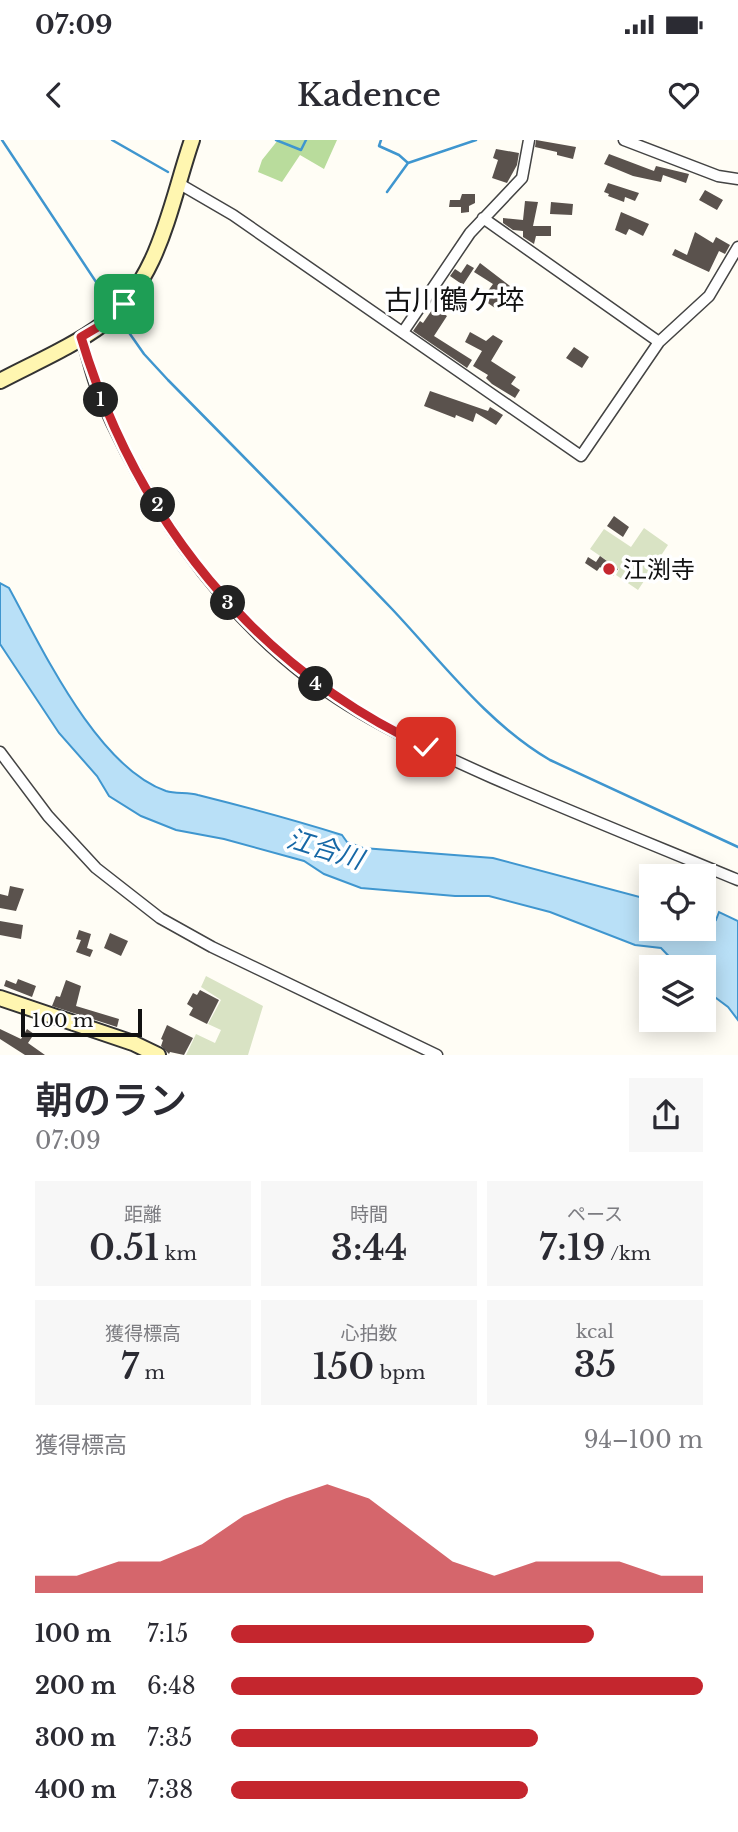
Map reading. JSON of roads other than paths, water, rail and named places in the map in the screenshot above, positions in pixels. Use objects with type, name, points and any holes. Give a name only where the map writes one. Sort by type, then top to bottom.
[{"type":"street","points":[[0,381],[76,340],[114,315],[136,290],[155,255],[191,140]]},
{"type":"street","points":[[402,331],[483,218],[522,178],[530,140]]},
{"type":"street","points":[[624,140],[718,176],[738,179]]},
{"type":"street","points":[[178,183],[233,215],[581,456],[659,342],[709,296],[738,247]]},
{"type":"street","points":[[483,218],[659,342]]},
{"type":"street","points":[[76,340],[97,391],[140,477],[188,553],[239,617],[307,678],[393,732],[534,795],[738,880]]},
{"type":"street","points":[[0,752],[48,816],[96,868],[160,918],[212,947],[437,1055]]},
{"type":"street","points":[[0,998],[133,1043],[158,1055]]},
{"type":"water","name":"江合川","points":[[0,583],[9,588],[55,673],[95,733],[117,758],[141,778],[166,791],[198,795],[270,814],[342,835],[347,842],[363,848],[493,858],[639,897],[639,941],[716,941],[716,920],[719,912],[738,921],[738,1020],[728,1007],[716,998],[716,955],[668,955],[661,948],[635,945],[550,912],[489,896],[455,896],[361,888],[324,874],[304,861],[224,839],[176,830],[141,816],[109,796],[97,776],[59,733],[0,644]]},
{"type":"waterway","points":[[2,140],[110,303]]},
{"type":"waterway","points":[[112,140],[168,172]]},
{"type":"waterway","points":[[276,140],[301,150],[306,140]]},
{"type":"waterway","points":[[381,140],[379,146],[399,155],[408,163]]},
{"type":"waterway","points":[[387,192],[408,163],[476,140]]},
{"type":"waterway","points":[[123,324],[144,354],[168,380],[506,729],[550,760],[738,847]]},
{"type":"place","name":"江渕寺","points":[[609,569]]},
{"type":"district","name":"古川鶴ケ埣","points":[[454,300]]}]
